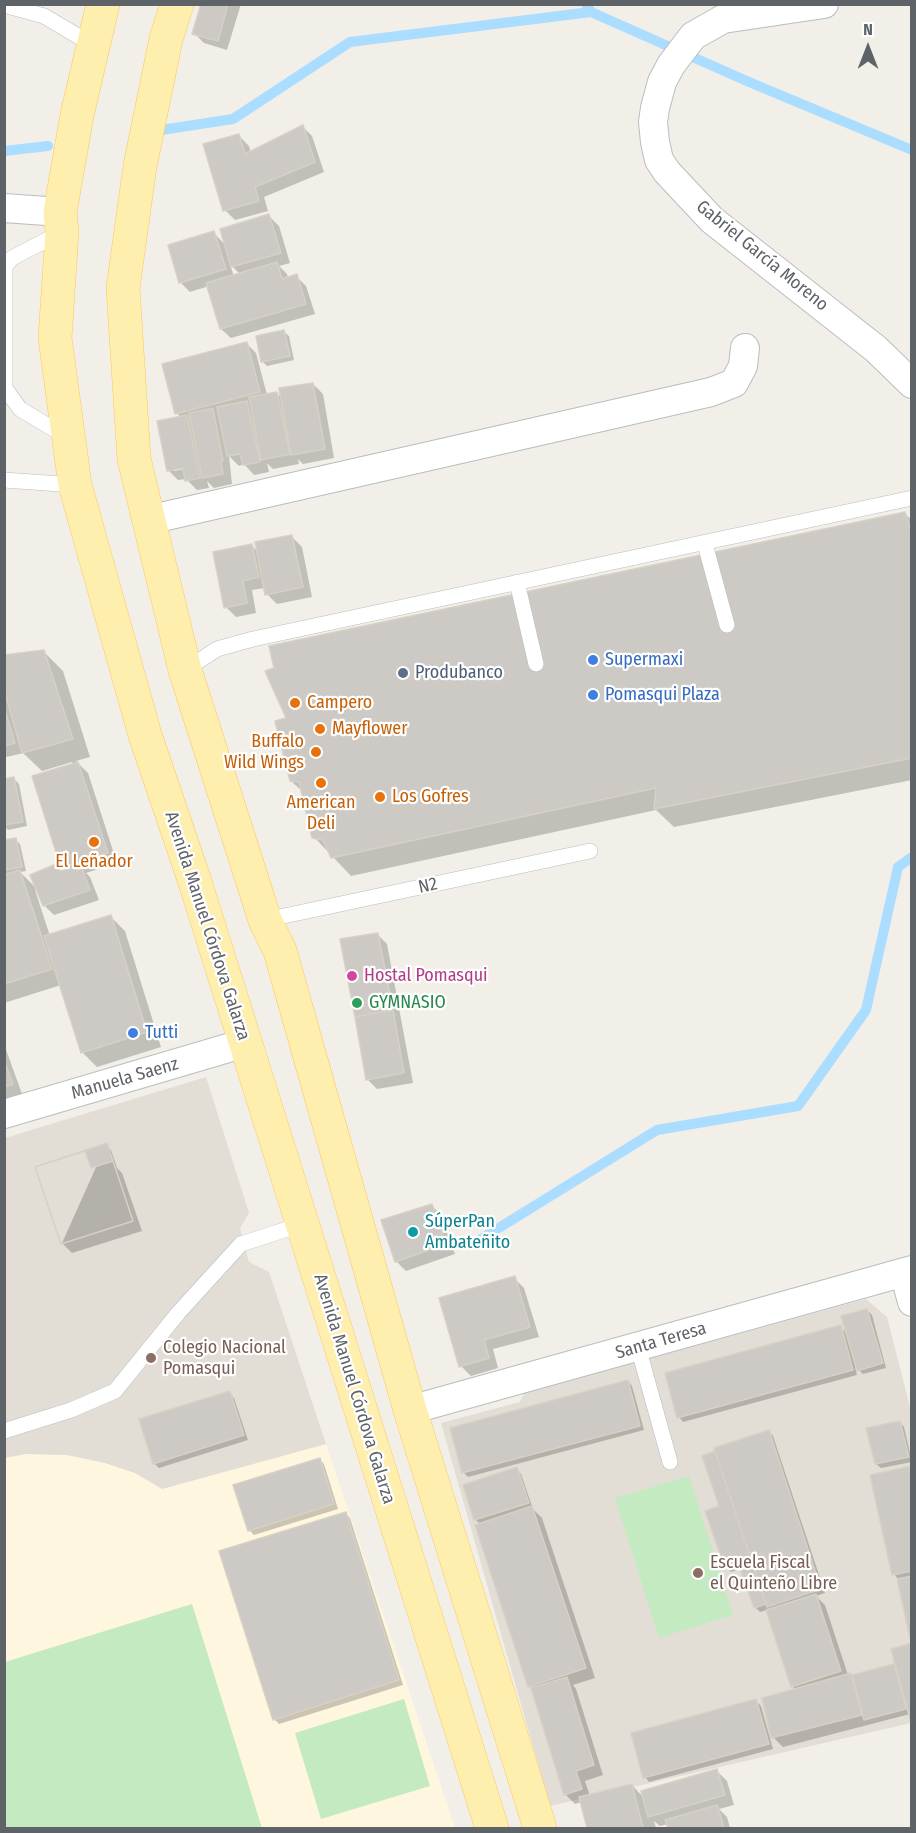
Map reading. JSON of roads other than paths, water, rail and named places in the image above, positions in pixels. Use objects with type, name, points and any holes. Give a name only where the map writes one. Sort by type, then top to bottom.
[{"type":"main road","name":"Avenida Manuel Córdova Galarza","points":[[103,4],[77,115],[61,222],[55,338],[75,485],[145,735],[195,882],[492,1828]]},
{"type":"main road","points":[[177,4],[166,39],[140,166],[123,288],[134,459],[185,670],[265,920],[280,951],[410,1410],[540,1828]]},
{"type":"street","name":"Gabriel García Moreno","points":[[824,4],[723,19],[693,36],[671,65],[662,82],[654,115],[655,142],[659,160],[667,172],[712,220],[876,349],[912,384]]},
{"type":"street","points":[[4,208],[61,222]]},
{"type":"street","points":[[148,520],[711,392],[734,383],[743,366],[745,348]]},
{"type":"street","name":"Manuela Saenz","points":[[4,1114],[245,1043]]},
{"type":"street","points":[[908,1271],[912,1302]]},
{"type":"street","name":"Santa Teresa","points":[[410,1410],[908,1271]]},
{"type":"lane","points":[[4,5],[44,16],[93,45]]},
{"type":"lane","points":[[61,222],[12,258],[5,266],[5,388],[20,409],[69,438]]},
{"type":"lane","points":[[4,480],[75,485]]},
{"type":"lane","points":[[185,670],[216,649],[253,639],[912,498]]},
{"type":"lane","points":[[705,544],[727,625]]},
{"type":"lane","points":[[517,582],[536,664]]},
{"type":"lane","name":"N2","points":[[265,920],[590,851]]},
{"type":"lane","points":[[4,1431],[71,1410],[115,1391],[179,1312],[241,1244],[303,1224]]},
{"type":"lane","points":[[638,1347],[670,1462]]},
{"type":"waterway","points":[[586,4],[591,12],[749,82],[912,150]]},
{"type":"waterway","points":[[155,131],[233,119],[350,42],[591,12]]},
{"type":"waterway","points":[[4,151],[48,146]]},
{"type":"waterway","points":[[473,1244],[657,1130],[798,1106],[866,1010],[898,867],[912,857]]},
{"type":"place","name":"Supermaxi","points":[[593,660]]},
{"type":"place","name":"Produbanco","points":[[403,673]]},
{"type":"place","name":"Pomasqui Plaza","points":[[593,695]]},
{"type":"place","name":"Campero","points":[[295,703]]},
{"type":"place","name":"Mayflower","points":[[320,729]]},
{"type":"place","name":"Buffalo Wild Wings","points":[[316,752]]},
{"type":"place","name":"American Deli","points":[[321,783]]},
{"type":"place","name":"Los Gofres","points":[[380,797]]},
{"type":"place","name":"El Leñador","points":[[94,842]]},
{"type":"place","name":"Hostal Pomasqui","points":[[352,976]]},
{"type":"place","name":"GYMNASIO","points":[[357,1003]]},
{"type":"place","name":"Tutti","points":[[133,1033]]},
{"type":"place","name":"SúperPan Ambateñito","points":[[413,1232]]},
{"type":"place","name":"Colegio Nacional Pomasqui","points":[[151,1358]]},
{"type":"place","name":"Escuela Fiscal el Quinteño Libre","points":[[698,1573]]}]
